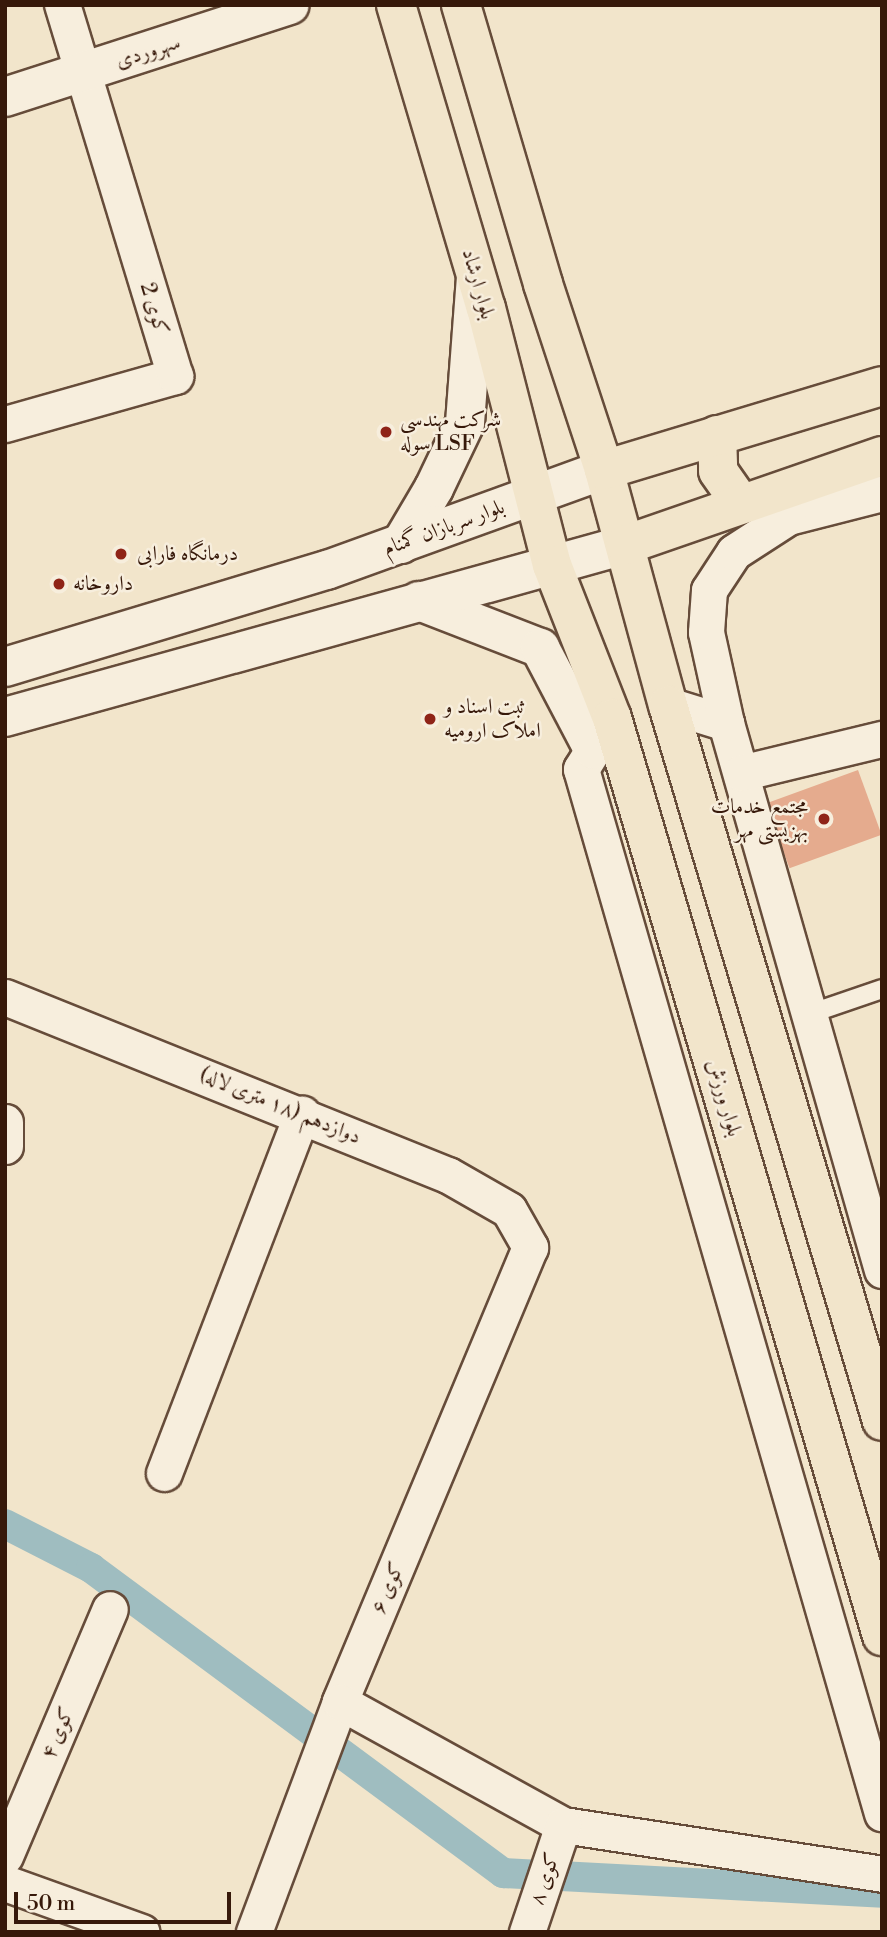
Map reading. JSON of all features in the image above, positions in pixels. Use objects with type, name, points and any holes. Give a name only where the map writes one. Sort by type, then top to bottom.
[{"type":"main road","name":"سهروردی","points":[[5,97],[289,5]]},
{"type":"main road","name":"بلوار ارشاد","points":[[396,5],[481,292],[552,565]]},
{"type":"main road","points":[[461,5],[543,284],[604,470],[668,705],[882,1421]]},
{"type":"main road","points":[[401,544],[434,488],[465,423],[481,292],[543,284]]},
{"type":"main road","name":"بلوار سربازان گمنام","points":[[5,667],[327,570],[604,470],[882,386]]},
{"type":"main road","points":[[717,435],[718,471],[747,500]]},
{"type":"main road","points":[[5,717],[342,621],[625,545],[747,500],[882,456]]},
{"type":"main road","name":"بلوار ورزش","points":[[552,565],[882,1636]]},
{"type":"main road","points":[[327,570],[346,592],[342,621]]},
{"type":"main road","points":[[419,601],[540,648],[603,734],[668,705]]},
{"type":"street","points":[[62,5],[82,73]]},
{"type":"street","name":"کوی 2","points":[[5,424],[175,376],[82,73]]},
{"type":"street","points":[[882,493],[788,517],[734,552],[709,590],[706,632],[726,723],[806,1015],[882,1270]]},
{"type":"street","points":[[747,500],[788,517]]},
{"type":"street","points":[[668,705],[726,723]]},
{"type":"street","points":[[603,734],[581,769],[882,1813]]},
{"type":"street","points":[[741,773],[882,739]]},
{"type":"street","name":"دوازدهم (۱۸ متری لاله)","points":[[5,997],[302,1114],[448,1175],[509,1210],[530,1247]]},
{"type":"street","points":[[164,1473],[302,1114]]},
{"type":"street","name":"کوی ۶","points":[[254,1932],[340,1702],[530,1247]]},
{"type":"street","name":"کوی ۴","points":[[5,1856],[110,1609]]},
{"type":"street","points":[[340,1702],[563,1825],[882,1874]]},
{"type":"street","name":"کوی ۸","points":[[527,1932],[563,1825]]},
{"type":"street","points":[[5,1883],[142,1932]]},
{"type":"lane","points":[[806,1015],[882,989]]},
{"type":"building","name":"مجتمع خدمات بهزیستی مهر","points":[[858,770],[882,835],[790,868],[766,804]]},
{"type":"waterway","points":[[5,1524],[91,1568],[503,1873],[882,1893]]},
{"type":"place","name":"شرکت مهندسی سوله LSF","points":[[386,432]]},
{"type":"place","name":"درمانگاه فارابی","points":[[121,554]]},
{"type":"place","name":"داروخانه","points":[[59,584]]},
{"type":"place","name":"ثبت اسناد و املاک ارومیه","points":[[430,719]]},
{"type":"place","name":"مجتمع خدمات بهزیستی مهر","points":[[824,819]]}]
